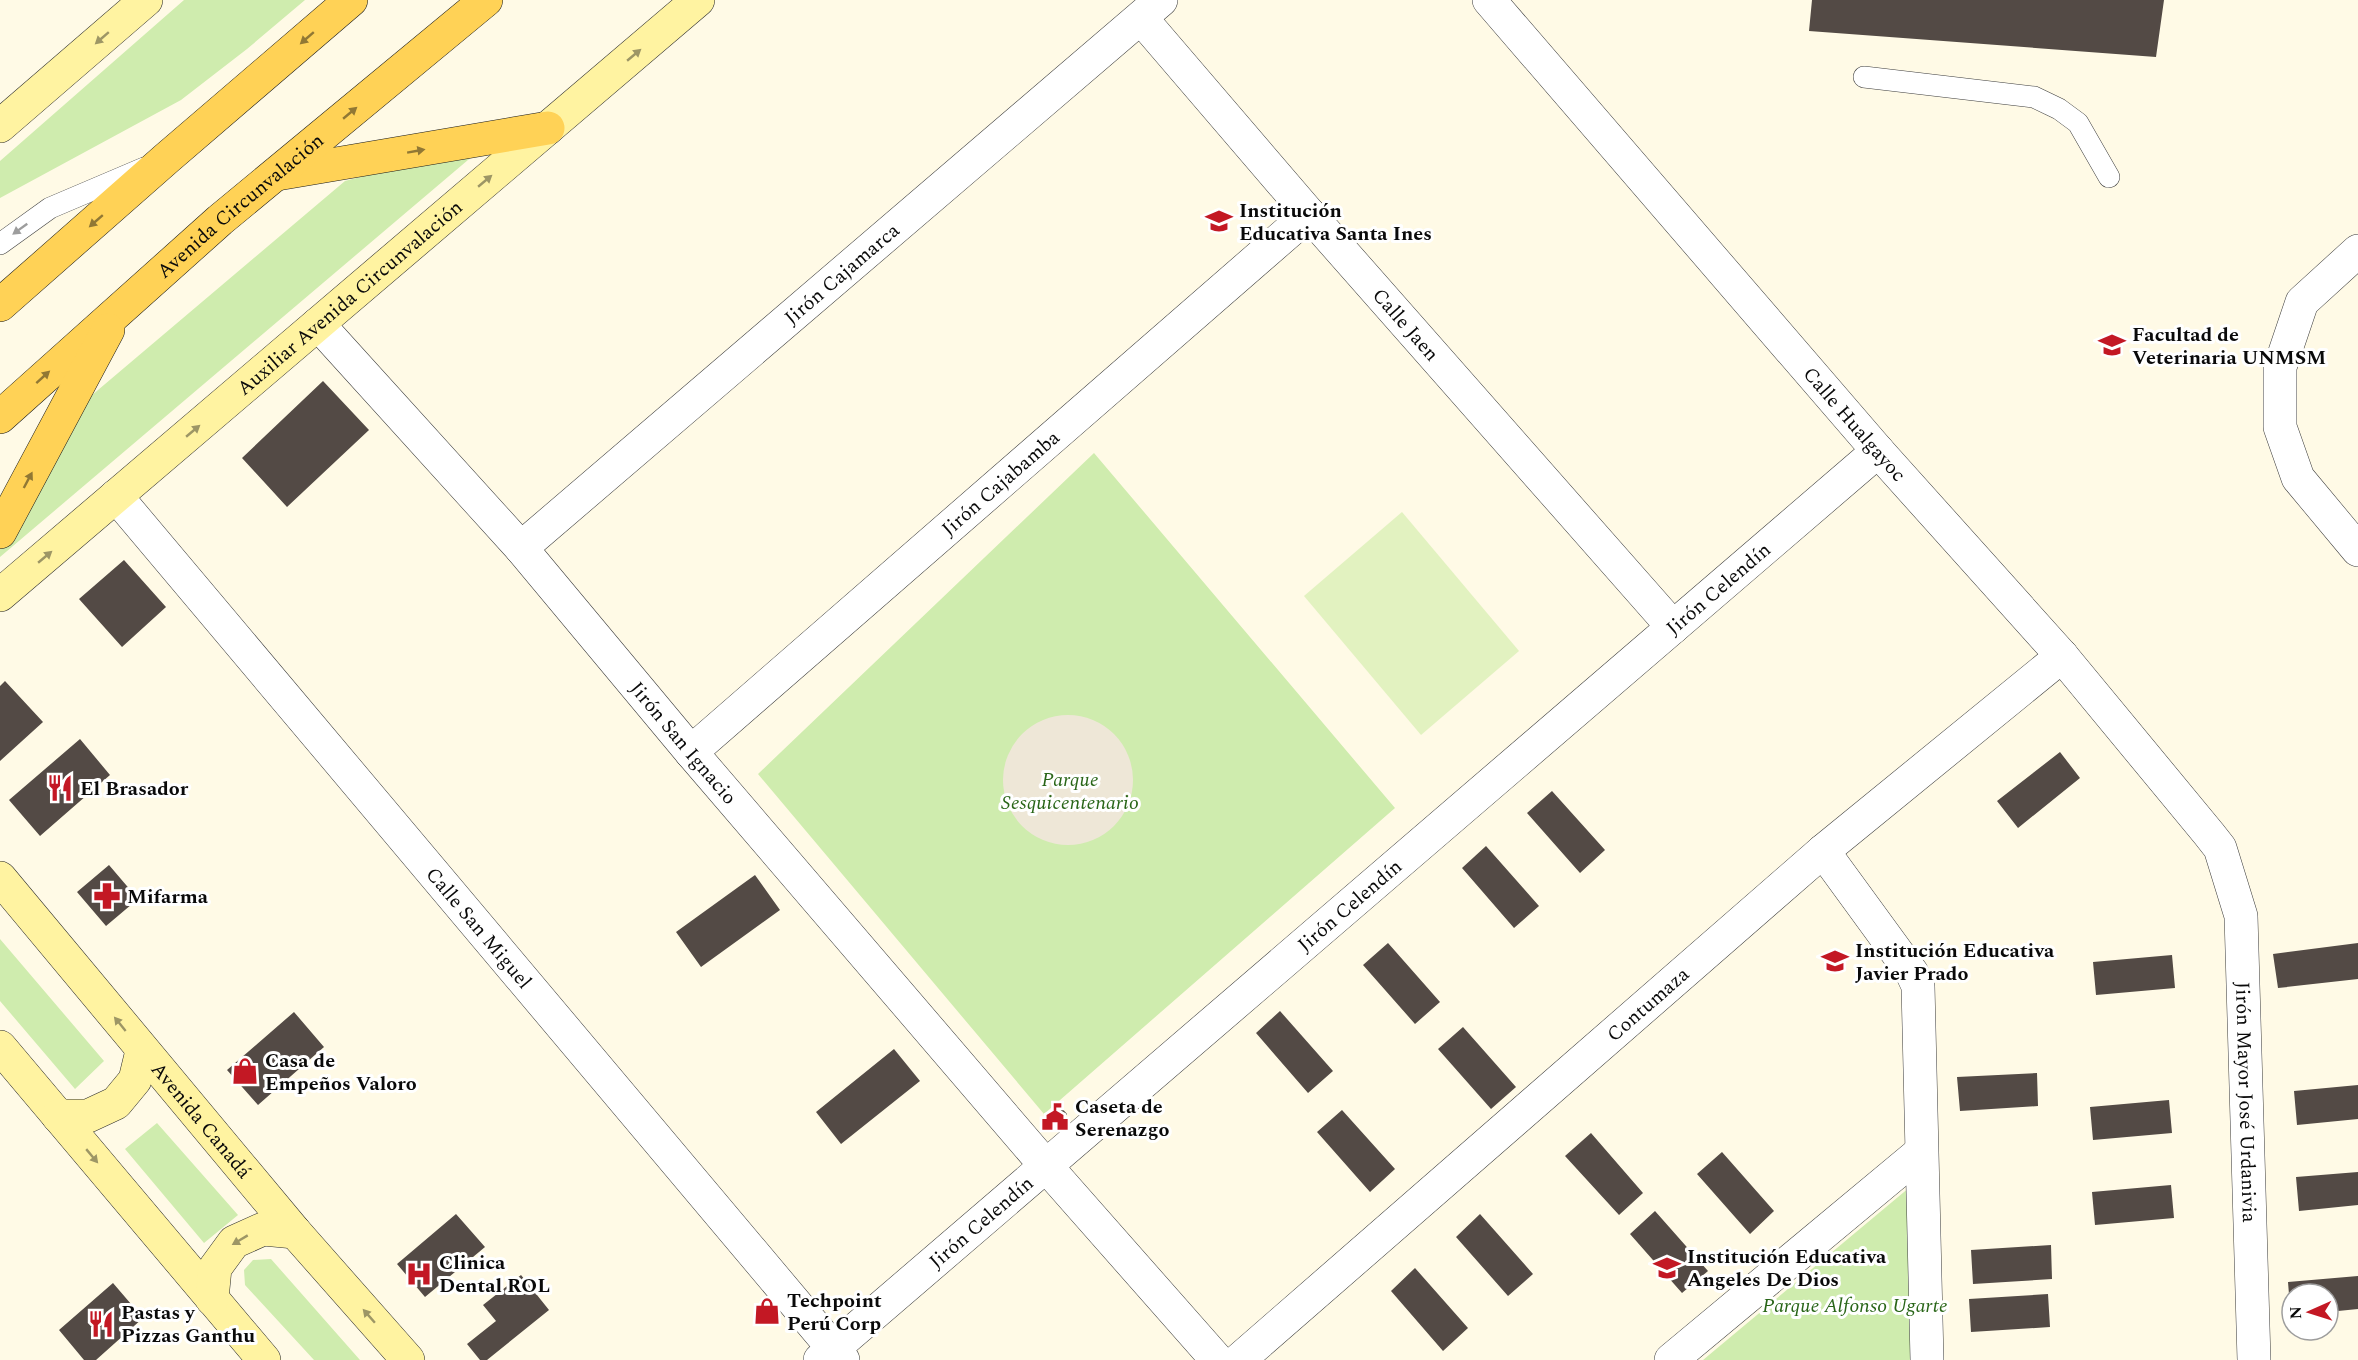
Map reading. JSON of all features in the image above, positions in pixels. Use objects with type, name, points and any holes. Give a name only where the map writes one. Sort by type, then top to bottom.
[{"type":"main road","points":[[0,305],[351,0]]},
{"type":"main road","name":"Avenida Circunvalación","points":[[0,417],[119,309],[275,174],[486,0]]},
{"type":"main road","name":"Auxiliar Avenida Circunvalación","points":[[0,595],[698,0]]},
{"type":"main road","points":[[0,126],[142,1]]},
{"type":"main road","points":[[275,174],[548,128]]},
{"type":"main road","points":[[0,532],[119,309]]},
{"type":"main road","name":"Avenida Canadá","points":[[0,878],[295,1232],[408,1360]]},
{"type":"main road","points":[[0,1047],[264,1360]]},
{"type":"main road","points":[[58,1116],[88,1116],[116,1104],[135,1080],[142,1050]]},
{"type":"main road","points":[[212,1299],[215,1268],[234,1242],[263,1229],[295,1232]]},
{"type":"street","name":"Calle Hualgayoc","points":[[1489,0],[1878,451],[2062,656],[2220,848]]},
{"type":"street","name":"Calle Jaen","points":[[1151,9],[1310,213],[1673,627]]},
{"type":"street","name":"Jirón Cajamarca","points":[[521,548],[1151,9]]},
{"type":"street","name":"Jirón Cajabamba","points":[[691,752],[1310,213]]},
{"type":"street","points":[[2358,251],[2302,302],[2280,367],[2280,427],[2298,478],[2358,550]]},
{"type":"street","name":"Jirón San Ignacio","points":[[318,324],[521,548],[691,752],[1046,1166],[1217,1360]]},
{"type":"street","name":"Jirón Celendín","points":[[832,1356],[1046,1166],[1878,451]]},
{"type":"street","name":"Calle San Miguel","points":[[117,496],[832,1356]]},
{"type":"street","name":"Contumaza","points":[[1239,1360],[1823,851],[2062,656]]},
{"type":"street","name":"Jirón Mayor José Urdanivia","points":[[2220,848],[2241,916],[2254,1360]]},
{"type":"street","points":[[1823,851],[1912,973],[1918,986],[1927,1360]]},
{"type":"street","points":[[1671,1360],[1921,1152]]},
{"type":"lane","points":[[1864,77],[2034,97],[2059,109],[2078,123],[2109,177]]},
{"type":"lane","points":[[0,244],[50,208],[167,158]]},
{"type":"green space","points":[[184,0],[305,0],[181,100],[0,198],[0,161]]},
{"type":"green space","points":[[488,143],[0,557],[0,545],[59,423],[345,181]]},
{"type":"green space","name":"Parque Sesquicentenario","points":[[1094,453],[1395,808],[1044,1114],[758,774]]},
{"type":"green space","points":[[1402,512],[1519,651],[1421,735],[1304,596]]},
{"type":"green space","points":[[0,939],[104,1061],[75,1089],[0,1001]]},
{"type":"green space","points":[[157,1123],[238,1215],[204,1243],[125,1149]]},
{"type":"green space","name":"Parque Alfonso Ugarte","points":[[1910,1187],[1911,1360],[1703,1360]]},
{"type":"green space","points":[[271,1259],[360,1360],[314,1360],[245,1285],[244,1270],[253,1260]]},
{"type":"shaded area","points":[[1068,715],[1093,720],[1114,734],[1128,755],[1133,780],[1128,805],[1114,826],[1093,840],[1068,845],[1043,840],[1022,826],[1008,805],[1003,780],[1008,755],[1022,734],[1043,720]]},
{"type":"building","points":[[1812,0],[2164,0],[2156,57],[1809,31]]},
{"type":"building","points":[[323,381],[369,430],[287,507],[242,458]]},
{"type":"building","points":[[124,560],[166,607],[122,647],[79,599]]},
{"type":"building","points":[[5,681],[43,722],[0,761],[0,686]]},
{"type":"building","name":"El Brasador","points":[[80,739],[110,775],[40,836],[9,800]]},
{"type":"building","points":[[2060,752],[2080,778],[2018,828],[1997,801]]},
{"type":"building","points":[[1552,791],[1605,850],[1580,873],[1527,813]]},
{"type":"building","points":[[1486,846],[1539,906],[1514,928],[1462,868]]},
{"type":"building","name":"Mifarma","points":[[109,865],[138,899],[106,926],[77,892]]},
{"type":"building","points":[[755,875],[780,910],[701,967],[676,932]]},
{"type":"building","points":[[1388,943],[1440,1002],[1415,1024],[1363,965]]},
{"type":"building","points":[[2358,943],[2358,979],[2278,988],[2273,954]]},
{"type":"building","points":[[2172,955],[2175,988],[2096,995],[2093,962]]},
{"type":"building","points":[[1280,1011],[1333,1071],[1308,1093],[1256,1033]]},
{"type":"building","points":[[294,1012],[324,1047],[258,1105],[227,1070]]},
{"type":"building","points":[[1463,1027],[1516,1087],[1491,1109],[1438,1049]]},
{"type":"building","points":[[894,1049],[920,1081],[841,1144],[816,1112]]},
{"type":"building","points":[[2037,1073],[2038,1106],[1960,1111],[1957,1077]]},
{"type":"building","points":[[2358,1085],[2358,1119],[2297,1125],[2294,1091]]},
{"type":"building","points":[[2169,1100],[2172,1133],[2093,1140],[2090,1107]]},
{"type":"building","name":"Caseta de Serenazgo","points":[[1059,1105],[1067,1114],[1050,1130],[1042,1121]]},
{"type":"building","points":[[1342,1110],[1395,1169],[1370,1192],[1317,1132]]},
{"type":"building","points":[[1591,1133],[1643,1193],[1619,1215],[1565,1156]]},
{"type":"building","points":[[1722,1152],[1774,1211],[1750,1234],[1697,1174]]},
{"type":"building","points":[[2358,1172],[2358,1205],[2299,1211],[2296,1177]]},
{"type":"building","points":[[2171,1185],[2174,1218],[2095,1225],[2092,1192]]},
{"type":"building","points":[[1655,1211],[1708,1271],[1682,1293],[1630,1234]]},
{"type":"building","points":[[456,1214],[485,1247],[425,1297],[397,1264]]},
{"type":"building","points":[[1480,1214],[1533,1274],[1508,1296],[1456,1237]]},
{"type":"building","points":[[2051,1245],[2052,1279],[1973,1284],[1971,1250]]},
{"type":"building","points":[[1415,1268],[1468,1328],[1443,1351],[1391,1291]]},
{"type":"building","points":[[521,1275],[549,1310],[487,1360],[480,1360],[467,1344],[496,1321],[483,1305]]},
{"type":"building","points":[[2358,1276],[2358,1309],[2340,1311],[2340,1282],[2288,1282]]},
{"type":"building","name":"Pastas y Pizzas Ganthu","points":[[113,1283],[143,1318],[96,1360],[84,1360],[59,1330]]},
{"type":"building","points":[[2048,1294],[2050,1327],[1971,1332],[1969,1299]]},
{"type":"place","name":"Institución Educativa Santa Ines","points":[[1219,221]]},
{"type":"place","name":"Facultad de Veterinaria UNMSM","points":[[2112,345]]},
{"type":"place","name":"El Brasador","points":[[60,788]]},
{"type":"place","name":"Mifarma","points":[[107,896]]},
{"type":"place","name":"Institución Educativa Javier Prado","points":[[1835,961]]},
{"type":"place","name":"Casa de Empeños Valoro","points":[[245,1071]]},
{"type":"place","name":"Caseta de Serenazgo","points":[[1055,1117]]},
{"type":"place","name":"Institución Educativa Angeles De Dios","points":[[1667,1268]]},
{"type":"place","name":"Clinica Dental ROL","points":[[419,1274]]},
{"type":"place","name":"Techpoint Perú Corp","points":[[767,1311]]},
{"type":"place","name":"Pastas y Pizzas Ganthu","points":[[101,1324]]}]
